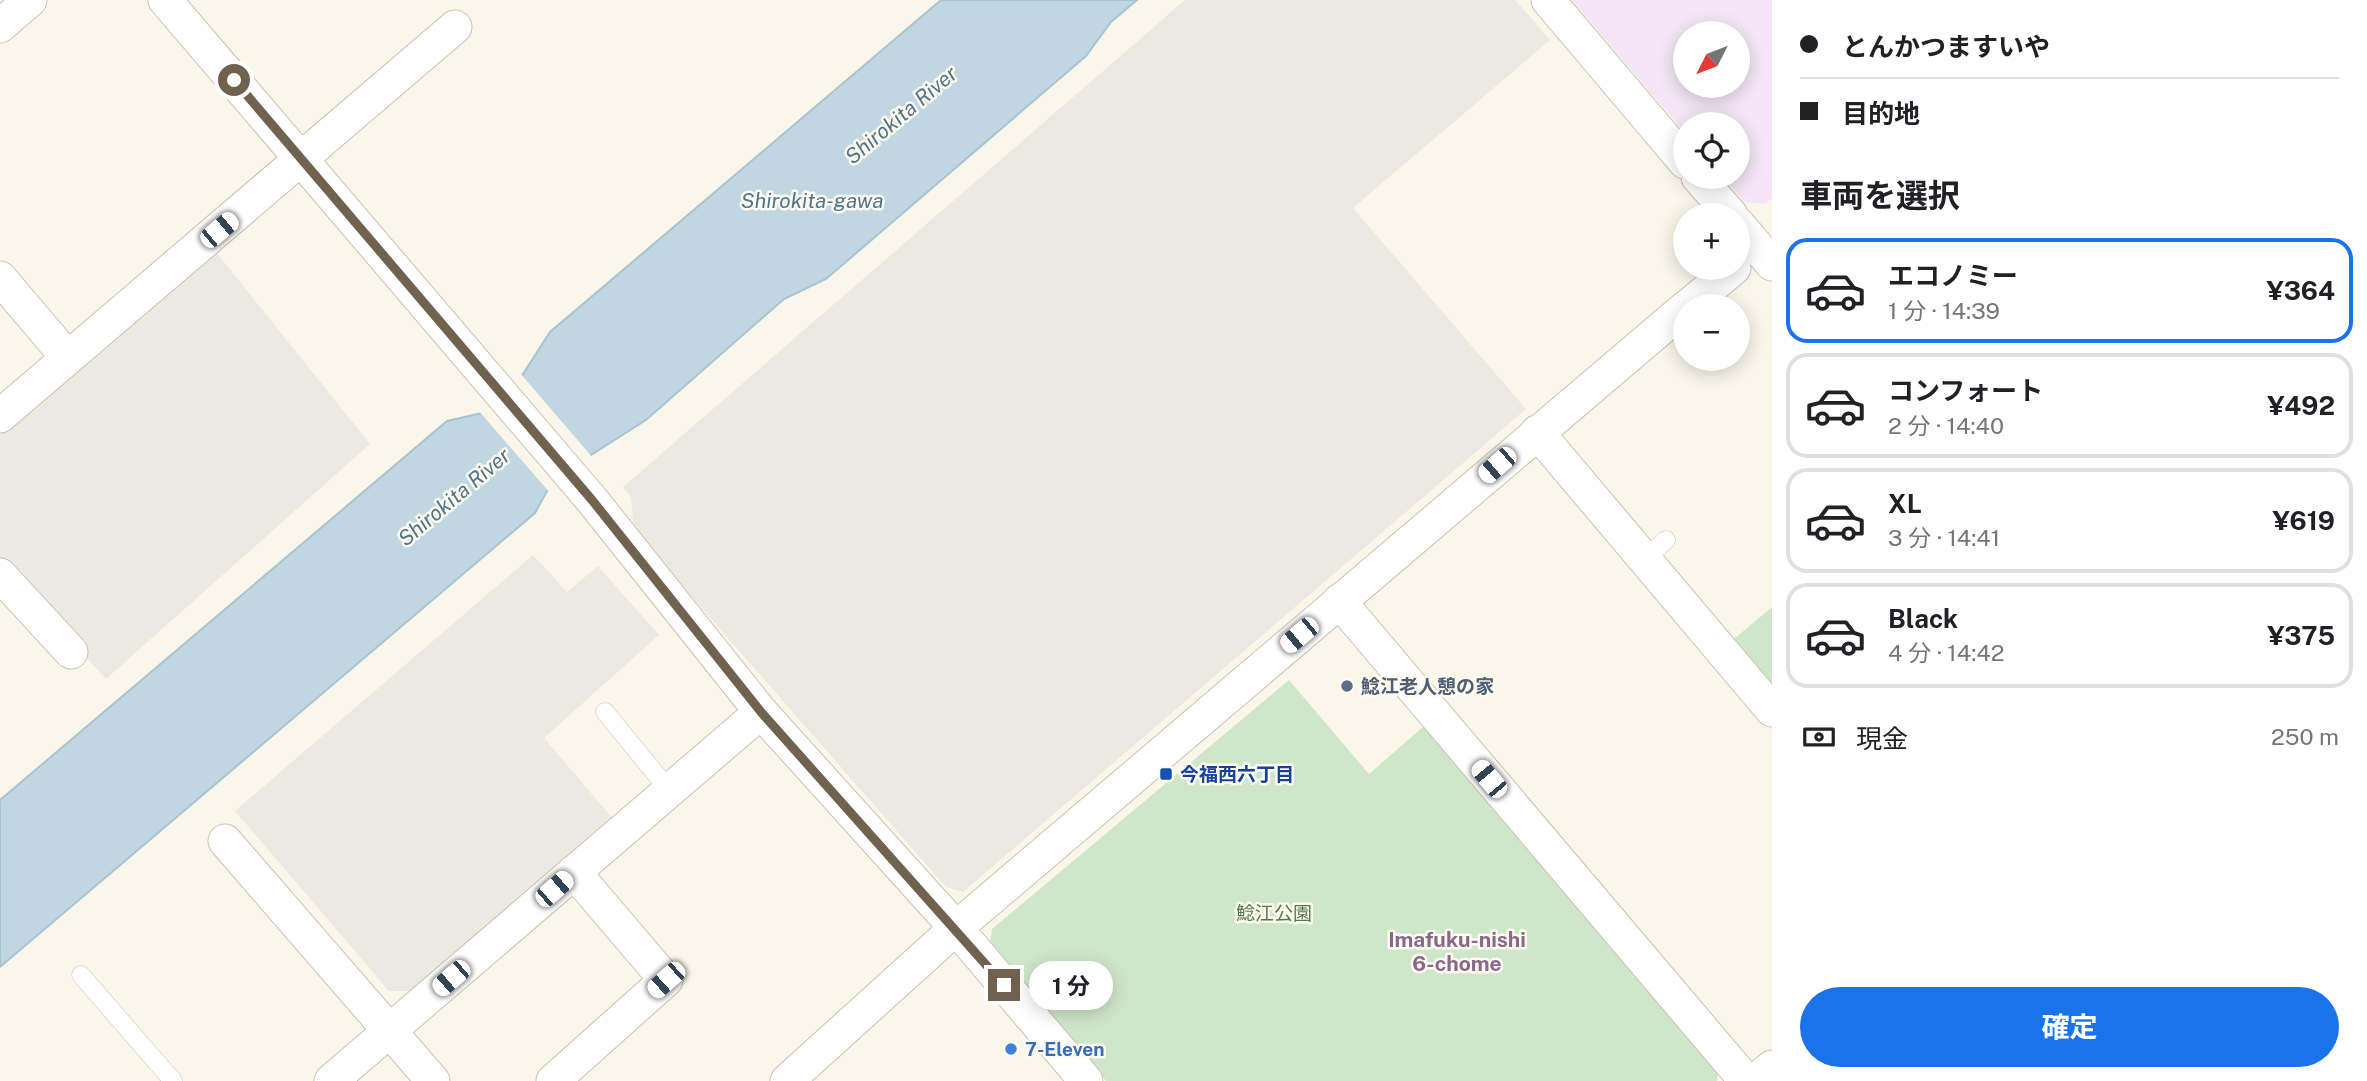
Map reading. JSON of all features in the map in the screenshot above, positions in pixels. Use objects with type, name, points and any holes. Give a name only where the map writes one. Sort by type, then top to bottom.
[{"type":"street","points":[[0,26],[30,0]]},
{"type":"street","points":[[165,0],[582,488],[761,712],[956,928],[1086,1081]]},
{"type":"street","points":[[1548,0],[1673,148]]},
{"type":"street","points":[[0,416],[454,27]]},
{"type":"street","points":[[1708,189],[1721,203]]},
{"type":"street","points":[[1701,294],[1752,251]]},
{"type":"street","points":[[0,278],[68,358]]},
{"type":"street","points":[[787,1081],[956,928],[1673,318]]},
{"type":"street","points":[[1537,432],[1655,551],[1772,710]]},
{"type":"street","points":[[0,575],[71,652]]},
{"type":"street","points":[[1339,601],[1746,1081]]},
{"type":"street","points":[[331,1081],[761,712]]},
{"type":"street","points":[[225,841],[433,1081]]},
{"type":"street","points":[[553,1081],[666,980],[574,872]]},
{"type":"street","points":[[1755,1081],[1772,1067]]},
{"type":"lane","points":[[605,712],[669,790]]},
{"type":"lane","points":[[81,975],[173,1081]]},
{"type":"shaded area","points":[[1185,0],[1515,0],[1550,40],[1353,208],[1526,409],[963,892],[946,887],[634,531],[631,497],[623,487]]},
{"type":"shaded area","points":[[1572,0],[1772,0],[1772,198],[1765,204],[1745,202],[1734,189],[1750,189],[1750,112],[1673,112],[1673,119]]},
{"type":"shaded area","points":[[217,253],[370,444],[106,679],[0,563],[0,434],[131,321]]},
{"type":"shaded area","points":[[533,555],[567,592],[598,566],[659,635],[544,738],[614,820],[414,991],[389,991],[235,811]]},
{"type":"green space","points":[[1772,607],[1772,686],[1733,640]]},
{"type":"green space","name":"鯰江公園","points":[[1289,680],[1369,774],[1424,726],[1719,1067],[1717,1081],[1106,1081],[990,945],[992,929]]},
{"type":"water","name":"Shirokita-gawa","points":[[941,0],[1137,0],[1111,22],[1086,56],[826,279],[784,299],[646,420],[588,457],[547,491],[535,513],[0,967],[0,800],[447,421],[482,413],[521,377],[550,332]]},
{"type":"pier","points":[[520,373],[593,458],[550,493],[478,410]]},
{"type":"place","name":"鯰江老人憩の家","points":[[1347,686]]},
{"type":"place","name":"今福西六丁目","points":[[1166,774]]},
{"type":"place","name":"7-Eleven","points":[[1011,1049]]},
{"type":"district","name":"Imafuku-nishi 6-chome","points":[[1457,951]]},
{"type":"route","points":[[234,80],[592,500],[761,712],[1004,985]]},
{"type":"water label","name":"Shirokita River","points":[[901,115]]},
{"type":"water label","name":"Shirokita River","points":[[454,497]]}]
